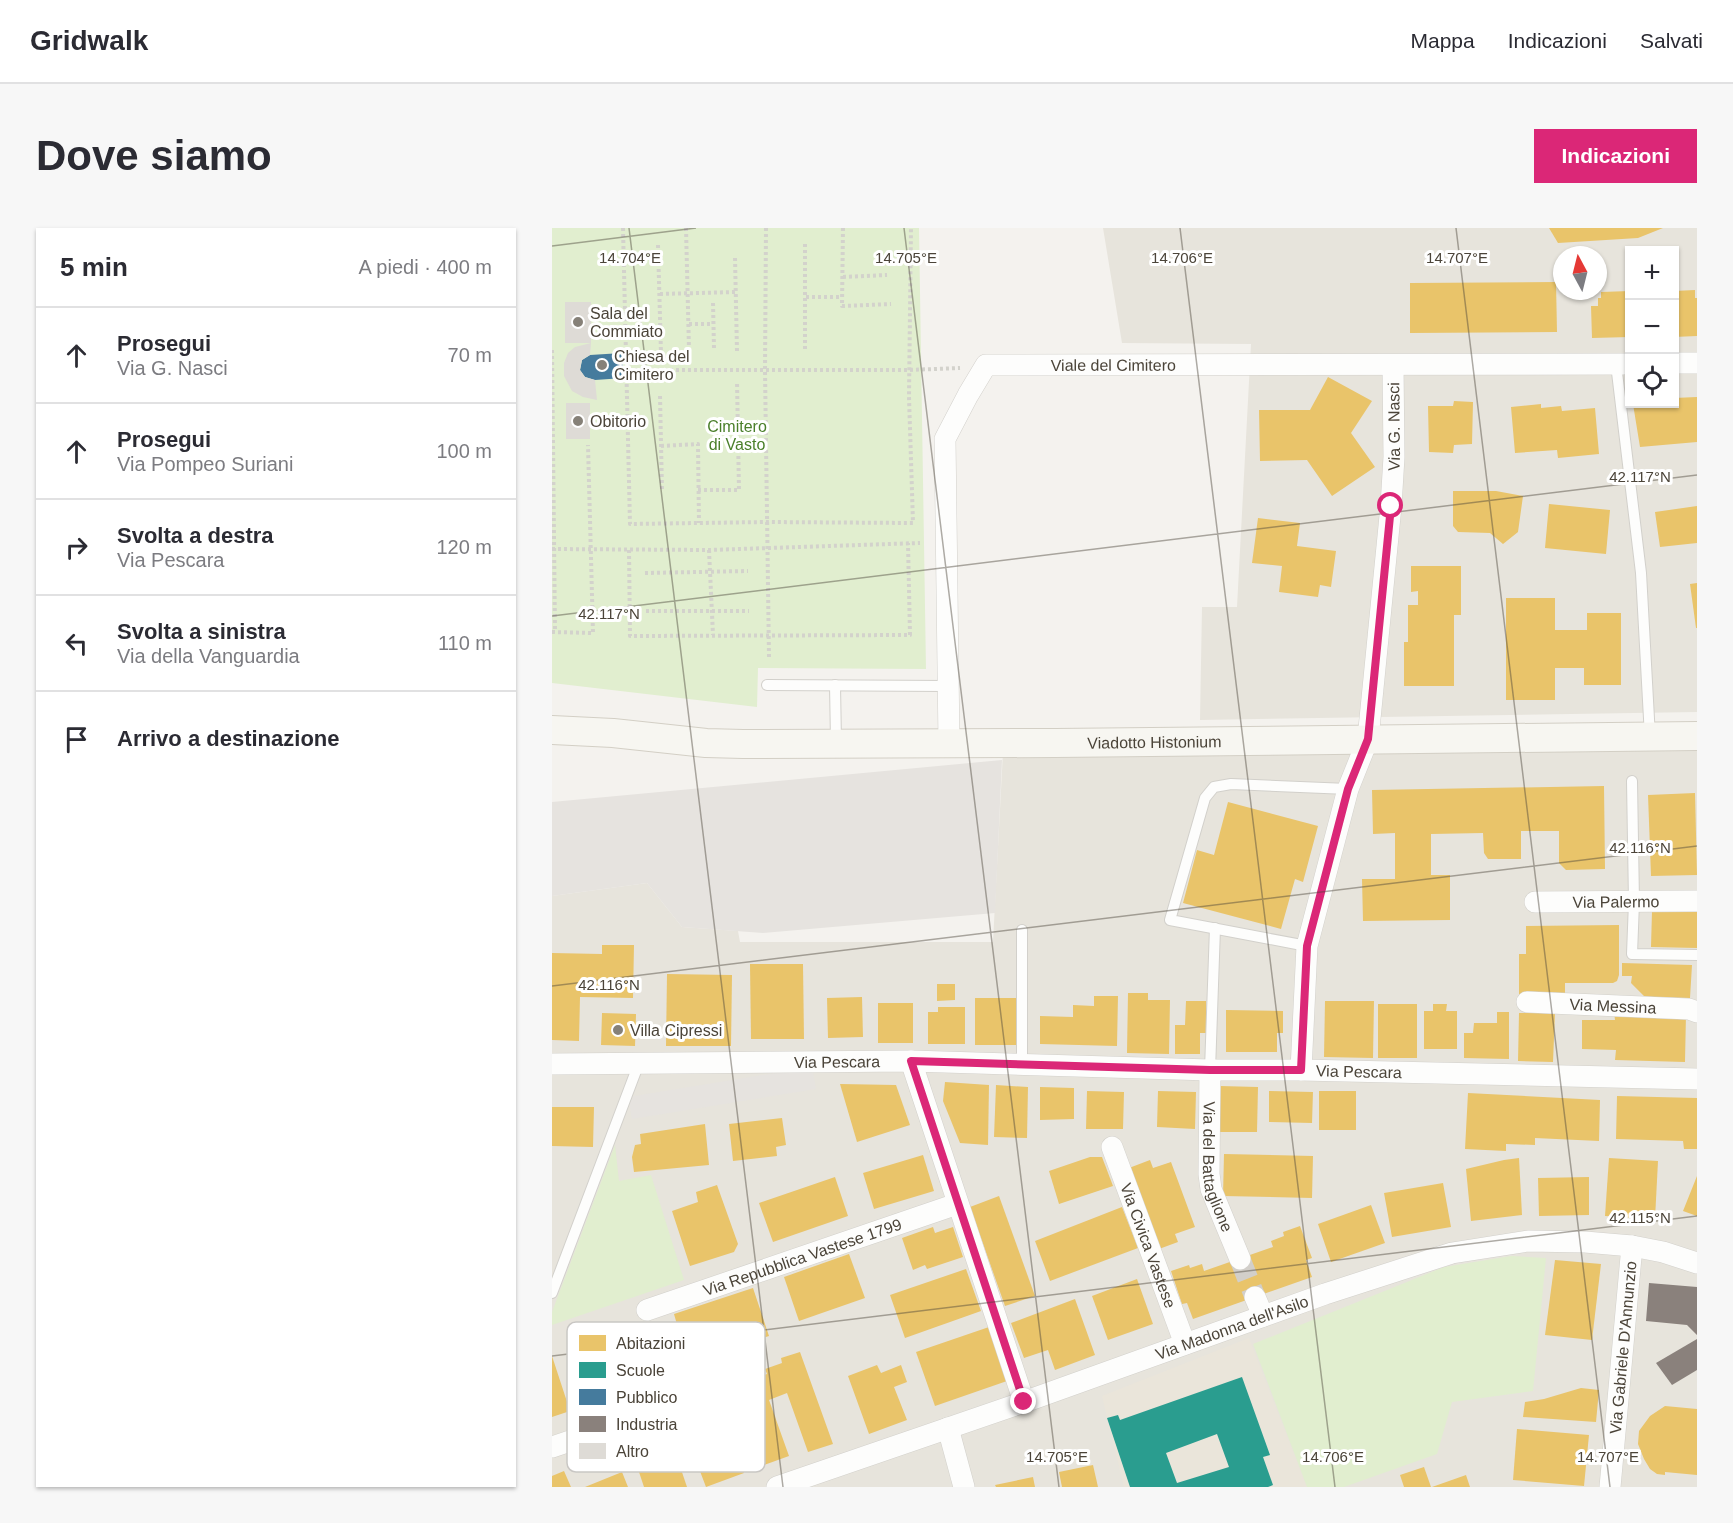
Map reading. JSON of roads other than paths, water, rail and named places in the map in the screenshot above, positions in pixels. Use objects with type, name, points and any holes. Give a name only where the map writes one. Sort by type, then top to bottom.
[{"type":"main road","name":"Viadotto Histonium","points":[[552,719],[613,733]]},
{"type":"main road","name":"Viadotto Histonium","points":[[552,730],[613,733],[706,743],[836,744],[1697,736]]},
{"type":"street","points":[[1679,363],[1697,363]]},
{"type":"street","name":"Viale del Cimitero","points":[[948,686],[945,439],[986,365],[1623,364]]},
{"type":"street","name":"Via G. Nasci","points":[[1301,1070],[1307,946],[1348,789],[1368,739],[1391,506],[1394,457],[1393,365]]},
{"type":"street","points":[[948,686],[949,743]]},
{"type":"street","name":"Via Palermo","points":[[1535,902],[1697,901]]},
{"type":"street","name":"Via Messina","points":[[1527,1002],[1689,1009],[1697,1012]]},
{"type":"street","points":[[911,1061],[1024,1402]]},
{"type":"street","name":"Via Pescara","points":[[552,1064],[911,1061],[1210,1070],[1697,1079]]},
{"type":"street","name":"Via del Battaglione","points":[[1210,1070],[1209,1174],[1211,1189],[1240,1259]]},
{"type":"street","name":"Via Civica Vastese","points":[[1112,1147],[1185,1344]]},
{"type":"street","name":"Via Repubblica Vastese 1799","points":[[647,1310],[957,1204]]},
{"type":"street","name":"Via Madonna dell'Asilo","points":[[777,1487],[1185,1344],[1259,1306],[1325,1294],[1452,1253],[1528,1241],[1585,1242],[1632,1246],[1663,1252],[1697,1263]]},
{"type":"street","name":"Via Gabriele D'Annunzio","points":[[1610,1487],[1632,1246]]},
{"type":"street","points":[[948,1428],[964,1487]]},
{"type":"street","points":[[552,1447],[567,1442]]},
{"type":"lane","points":[[1623,364],[1641,573],[1650,737]]},
{"type":"lane","points":[[767,685],[948,686]]},
{"type":"lane","points":[[835,685],[836,744]]},
{"type":"lane","points":[[1632,781],[1634,902],[1632,954],[1697,955]]},
{"type":"lane","points":[[1307,946],[1170,920],[1205,798],[1214,787],[1231,784],[1348,789]]},
{"type":"lane","points":[[1210,1070],[1215,928]]},
{"type":"lane","points":[[1022,930],[1022,1064]]},
{"type":"lane","points":[[552,1293],[639,1063]]},
{"type":"tunnel","points":[[1240,1259],[1255,1297]]},
{"type":"place","name":"Sala del Commiato","points":[[578,322]]},
{"type":"place","name":"Chiesa del Cimitero","points":[[602,365]]},
{"type":"place","name":"Obitorio","points":[[578,421]]},
{"type":"place","name":"Villa Cipressi","points":[[618,1030]]},
{"type":"park label","name":"Cimitero di Vasto","points":[[737,435]]}]
